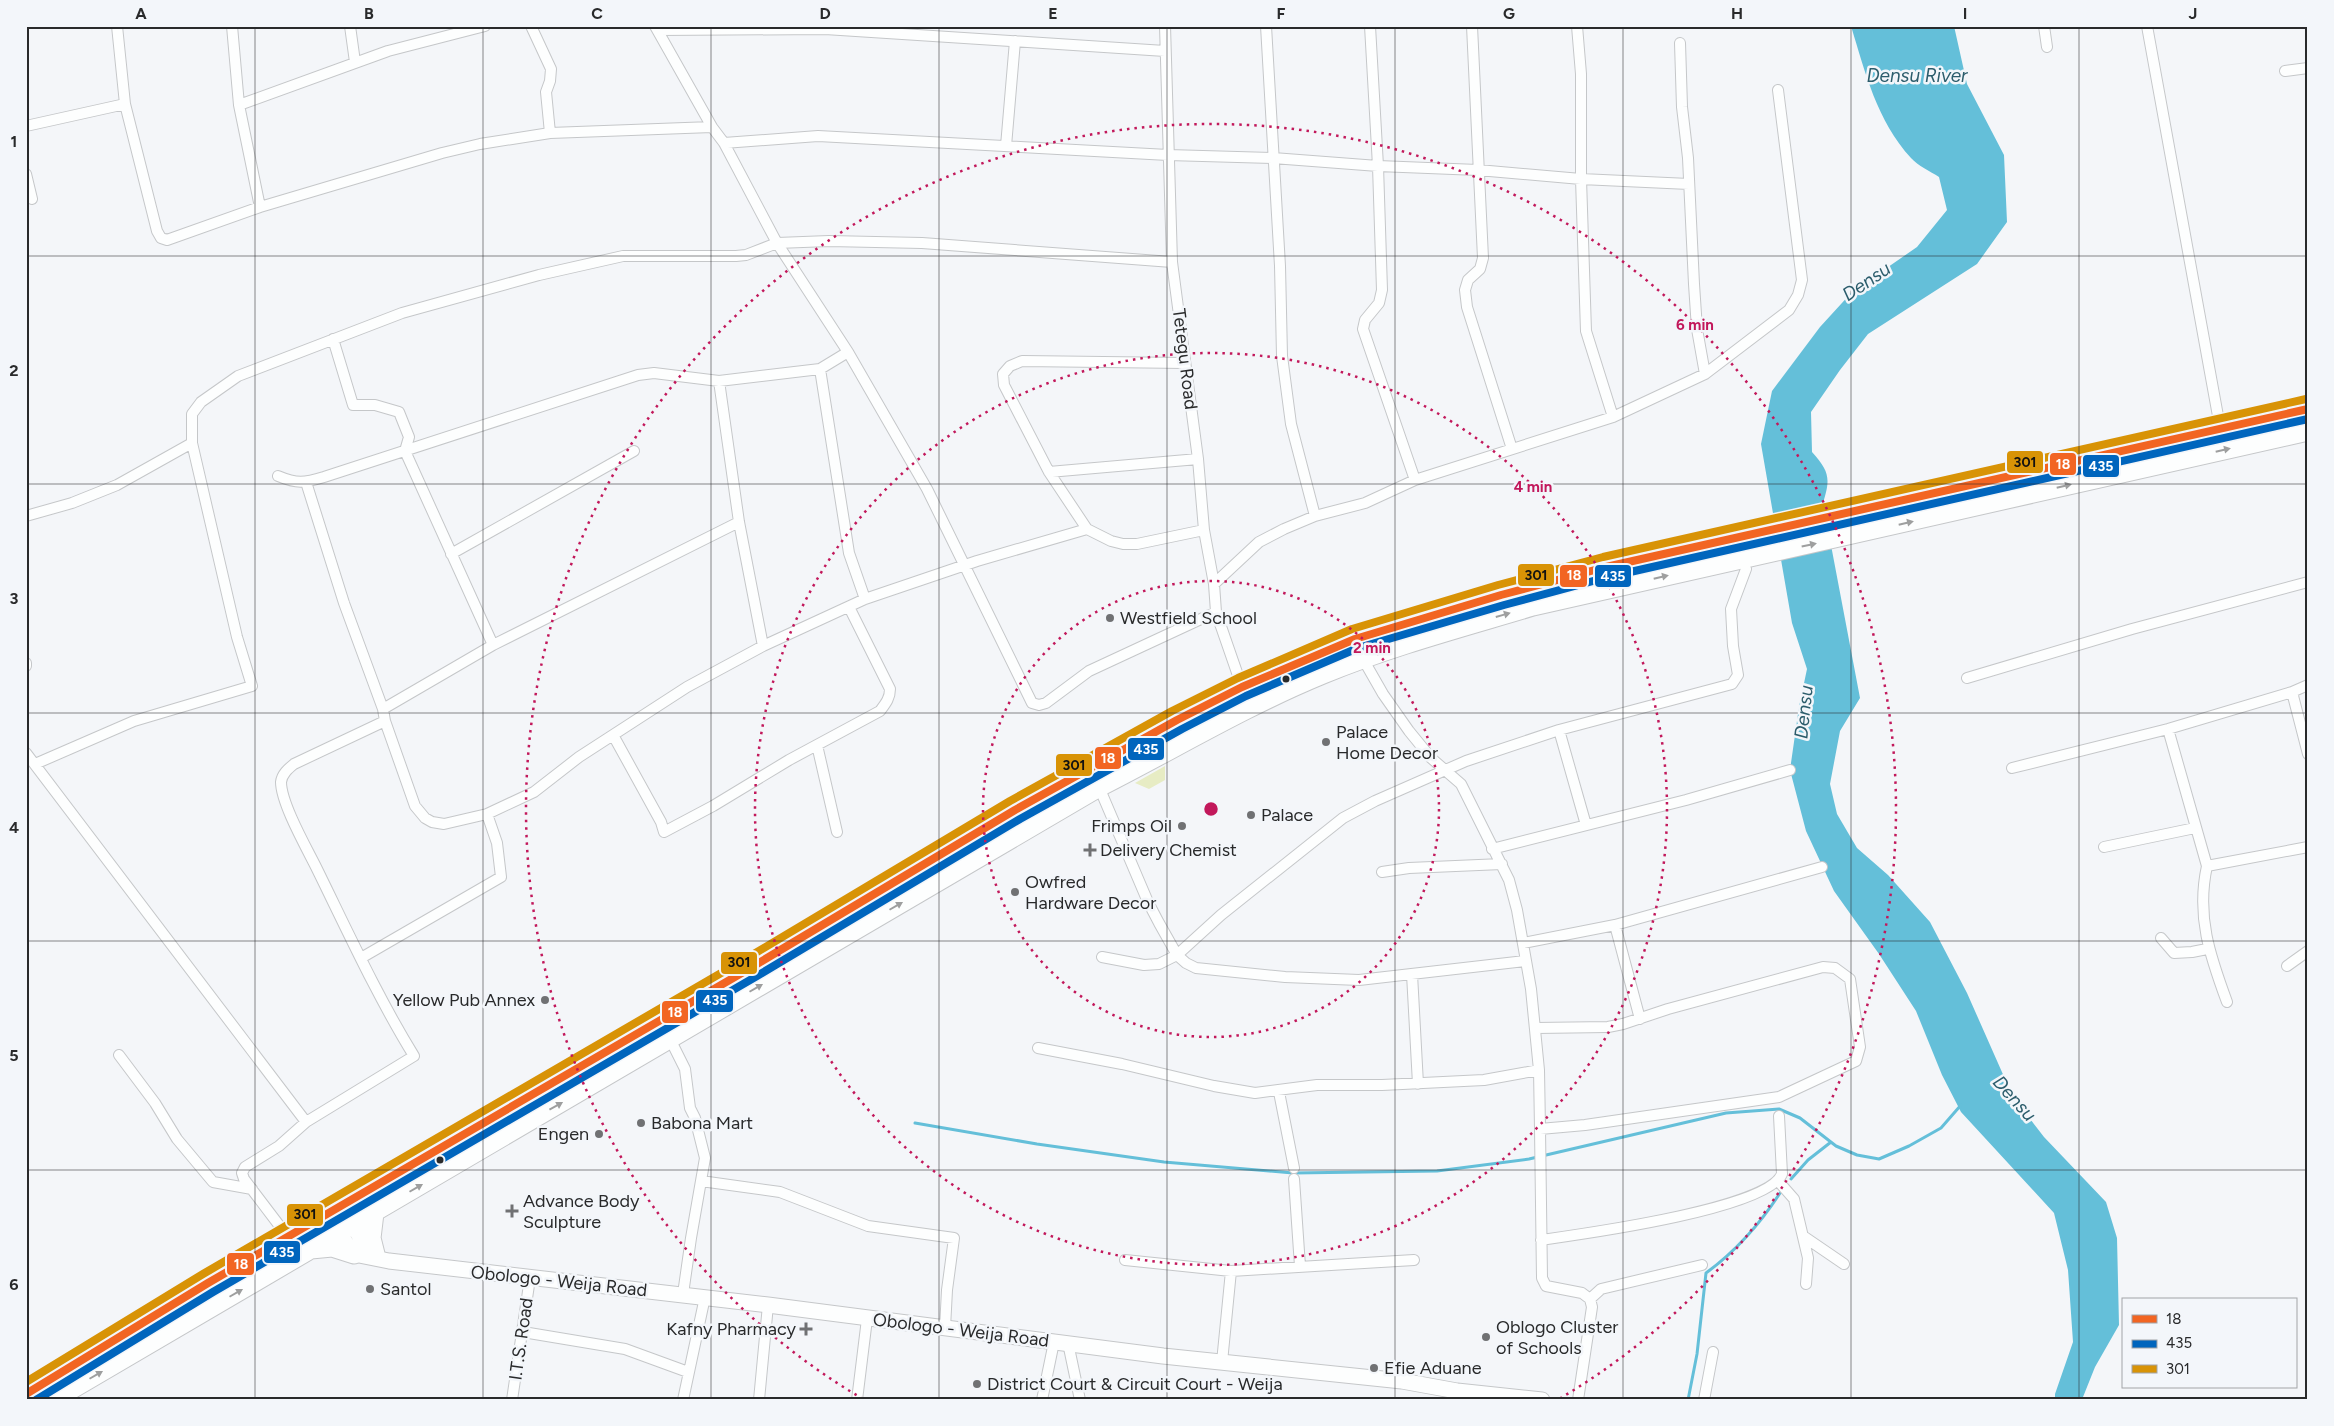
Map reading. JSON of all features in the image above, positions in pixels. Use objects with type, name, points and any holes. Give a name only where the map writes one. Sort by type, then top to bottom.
[{"type":"highway","points":[[26,1394],[288,1237],[1040,796],[1177,720],[1242,687],[1313,655],[1392,626],[1525,588],[1756,532],[2308,409]]},
{"type":"highway","points":[[54,1400],[1099,787],[1246,709],[1323,674],[1363,659],[1534,606],[2308,431]]},
{"type":"highway","points":[[620,1043],[632,1062]]},
{"type":"highway","points":[[374,1213],[371,1238],[378,1257]]},
{"type":"highway","points":[[308,1250],[332,1248],[354,1254]]},
{"type":"street","points":[[117,26],[125,104],[161,238],[167,240],[260,207],[442,153],[480,144],[550,133],[712,127]]},
{"type":"street","points":[[232,26],[239,105],[260,207]]},
{"type":"street","points":[[350,26],[355,62]]},
{"type":"street","points":[[239,105],[355,62],[464,29],[485,26]]},
{"type":"street","points":[[531,26],[551,69],[550,82],[546,92],[550,133]]},
{"type":"street","name":"Tetegu Road","points":[[1165,26],[1172,262],[1198,459],[1204,530],[1214,584],[1216,612],[1242,687]]},
{"type":"street","points":[[1266,26],[1280,266],[1282,356],[1291,424],[1315,516]]},
{"type":"street","points":[[1370,26],[1378,166],[1382,290],[1379,303],[1365,320],[1363,329],[1415,480]]},
{"type":"street","points":[[1472,26],[1483,258],[1480,269],[1468,280],[1465,290],[1467,307],[1512,449]]},
{"type":"street","points":[[1577,26],[1581,74],[1581,180],[1586,331],[1613,417]]},
{"type":"street","points":[[2044,26],[2047,47]]},
{"type":"street","points":[[2148,26],[2220,428]]},
{"type":"street","points":[[1165,51],[825,27],[656,28],[712,127],[724,143],[777,243],[848,352],[927,489],[1032,703],[1039,705],[1046,703],[1089,671],[1216,612]]},
{"type":"street","points":[[1006,146],[1015,41]]},
{"type":"street","points":[[1680,43],[1682,107],[1689,184],[1697,329],[1705,374]]},
{"type":"street","points":[[2285,71],[2308,68]]},
{"type":"street","points":[[1214,584],[1259,542],[1315,516],[1364,503],[1415,480],[1613,417],[1705,374],[1789,310],[1798,295],[1802,280],[1778,90]]},
{"type":"street","points":[[26,126],[125,104]]},
{"type":"street","points":[[724,143],[818,136],[1168,155],[1273,158],[1378,166],[1478,170],[1581,180],[1689,184]]},
{"type":"street","points":[[26,174],[32,199]]},
{"type":"street","points":[[35,764],[134,721],[252,686],[237,637],[192,443],[192,414],[201,402],[238,376],[411,311],[539,275],[623,256],[746,255],[777,243],[829,241],[922,243],[1172,262]]},
{"type":"street","points":[[333,339],[353,405],[375,405],[400,412],[409,437],[406,451],[493,645]]},
{"type":"street","points":[[278,476],[293,482],[306,482],[638,375],[654,373],[719,381],[820,369],[848,352]]},
{"type":"street","points":[[1185,363],[1022,361],[1010,366],[1003,374],[1004,385],[1049,472],[1087,529],[1111,541],[1123,544],[1137,544],[1204,530]]},
{"type":"street","points":[[820,369],[849,553],[865,600]]},
{"type":"street","points":[[719,381],[739,522],[763,646]]},
{"type":"street","points":[[26,516],[72,503],[117,484],[192,443]]},
{"type":"street","points":[[451,554],[634,451]]},
{"type":"street","points":[[1049,472],[1198,459]]},
{"type":"street","points":[[306,482],[344,603],[383,709],[385,721],[415,806],[425,818],[432,822],[444,824],[488,814],[534,792],[579,757],[687,687],[763,646],[865,600],[964,565],[1087,529]]},
{"type":"street","points":[[383,709],[493,645],[739,522]]},
{"type":"street","points":[[1102,957],[1144,965],[1159,964],[1177,955],[1221,915],[1343,818],[1375,801],[1466,761],[1559,730],[1732,684],[1738,675],[1733,646],[1731,609],[1746,569]]},
{"type":"street","points":[[1967,678],[2132,629],[2308,582]]},
{"type":"street","points":[[613,735],[661,822],[664,832],[880,711],[890,697],[890,688],[849,607]]},
{"type":"street","points":[[1363,659],[1383,694],[1408,731],[1431,758],[1448,770],[1461,784],[1475,807],[1492,849],[1510,880],[1523,943],[1536,1028],[1539,1070],[1541,1269],[1546,1286],[1582,1293],[1590,1299],[1592,1307],[1578,1400]]},
{"type":"street","points":[[2012,768],[2168,729],[2292,692],[2308,685]]},
{"type":"street","points":[[2292,692],[2308,754]]},
{"type":"street","points":[[288,1237],[242,1173],[245,1167],[279,1146],[306,1122],[414,1056],[361,958],[300,834],[287,804],[281,782],[285,772],[294,764],[385,721]]},
{"type":"street","points":[[2168,729],[2207,866],[2202,889],[2207,949],[2227,1002]]},
{"type":"street","points":[[1559,730],[1586,825]]},
{"type":"street","points":[[817,745],[837,832]]},
{"type":"street","points":[[26,753],[306,1122]]},
{"type":"street","points":[[1492,849],[1790,770]]},
{"type":"street","points":[[1099,787],[1148,902],[1177,955],[1186,963],[1196,968],[1285,977],[1368,980],[1525,961]]},
{"type":"street","points":[[361,958],[501,877],[497,843],[488,814]]},
{"type":"street","points":[[2104,848],[2195,828]]},
{"type":"street","points":[[2207,866],[2226,864],[2308,847]]},
{"type":"street","points":[[1382,872],[1409,868],[1502,864]]},
{"type":"street","points":[[1523,943],[1615,925],[1822,867]]},
{"type":"street","points":[[1615,925],[1640,1019]]},
{"type":"street","points":[[2161,938],[2174,953],[2207,949]]},
{"type":"street","points":[[2287,966],[2308,951]]},
{"type":"street","points":[[1536,1028],[1608,1027],[1787,975],[1823,967],[1835,968],[1850,979],[1860,1047],[1856,1061],[1779,1097],[1612,1121],[1540,1129]]},
{"type":"street","points":[[1412,974],[1418,1084]]},
{"type":"street","points":[[670,1039],[685,1068],[690,1108],[696,1118],[705,1158],[684,1294]]},
{"type":"street","points":[[1038,1048],[1122,1064],[1255,1094],[1317,1085],[1418,1084],[1484,1080],[1539,1070]]},
{"type":"street","points":[[119,1055],[155,1102],[177,1138],[213,1182],[252,1189]]},
{"type":"street","points":[[1279,1092],[1294,1168]]},
{"type":"street","points":[[1541,1240],[1595,1233],[1703,1212],[1755,1194],[1778,1182],[1782,1167],[1779,1116]]},
{"type":"street","points":[[1294,1179],[1300,1266]]},
{"type":"street","points":[[701,1182],[780,1192],[868,1226],[954,1238],[947,1290],[945,1328]]},
{"type":"street","points":[[1778,1182],[1794,1199],[1808,1258],[1806,1284]]},
{"type":"street","points":[[334,1211],[345,1229],[354,1254]]},
{"type":"street","points":[[345,1229],[378,1257]]},
{"type":"street","points":[[1803,1236],[1844,1264]]},
{"type":"street","name":"Obologo - Weija Road","points":[[354,1254],[530,1278],[684,1294],[867,1319],[1222,1362],[1402,1381],[1457,1396],[1542,1400]]},
{"type":"street","points":[[1125,1260],[1231,1271],[1414,1260]]},
{"type":"street","points":[[1590,1299],[1601,1290],[1702,1264]]},
{"type":"street","points":[[1222,1362],[1231,1271]]},
{"type":"street","name":"I.T.S. Road","points":[[512,1400],[530,1278]]},
{"type":"street","points":[[683,1400],[705,1297]]},
{"type":"street","points":[[759,1400],[768,1305]]},
{"type":"street","points":[[857,1400],[867,1319]]},
{"type":"street","points":[[522,1332],[637,1352],[688,1372]]},
{"type":"street","points":[[1042,1400],[1061,1342]]},
{"type":"street","points":[[1061,1342],[1080,1400]]},
{"type":"street","points":[[1704,1400],[1713,1352]]},
{"type":"green space","points":[[1165,766],[1165,780],[1149,789],[1135,783]]},
{"type":"water","name":"Densu River","points":[[1851,26],[1954,26],[1967,84],[2004,155],[2007,222],[1977,264],[1868,334],[1811,412],[1812,452],[1822,464],[1827,475],[1828,481],[1823,503],[1860,698],[1840,731],[1830,784],[1837,814],[1857,848],[1888,875],[1930,922],[1967,993],[2013,1097],[2044,1137],[2106,1202],[2117,1238],[2119,1325],[2095,1367],[2083,1397],[2084,1400],[2055,1400],[2055,1394],[2073,1342],[2068,1270],[2054,1213],[1961,1112],[1942,1075],[1916,1011],[1879,954],[1834,891],[1806,831],[1790,770],[1799,707],[1807,669],[1792,623],[1761,444],[1772,391],[1820,327],[1852,292],[1917,247],[1947,210],[1939,177],[1914,161],[1899,144],[1889,128],[1873,95]]},
{"type":"waterway","points":[[915,1123],[1037,1144],[1164,1162],[1293,1173],[1437,1171],[1529,1159],[1726,1113],[1779,1109],[1800,1118],[1836,1146],[1857,1155],[1879,1159],[1909,1146],[1941,1128],[1961,1105]]},
{"type":"waterway","points":[[1791,1179],[1808,1160],[1831,1142]]},
{"type":"waterway","points":[[1688,1400],[1697,1354],[1706,1273],[1747,1236],[1780,1193]]},
{"type":"transit line","name":"301","points":[[26,1382],[203,1274],[747,958],[1010,801],[1172,711],[1238,678],[1352,629],[1498,585],[1603,557],[2306,399]]},
{"type":"transit line","name":"18","points":[[26,1394],[208,1283],[752,967],[1015,810],[1177,720],[1242,687],[1355,639],[1501,595],[1606,567],[2308,409]]},
{"type":"transit line","name":"435","points":[[36,1400],[213,1292],[757,976],[1020,819],[1182,729],[1246,696],[1358,648],[1608,577],[2308,419]]},
{"type":"place","name":"Westfield School","points":[[1110,618]]},
{"type":"place","name":"Palace Home Decor","points":[[1326,742]]},
{"type":"place","name":"Palace","points":[[1251,815]]},
{"type":"place","name":"Frimps Oil","points":[[1182,826]]},
{"type":"place","name":"Delivery Chemist","points":[[1090,850]]},
{"type":"place","name":"Owfred Hardware Decor","points":[[1015,892]]},
{"type":"place","name":"Yellow Pub Annex","points":[[545,1000]]},
{"type":"place","name":"Babona Mart","points":[[641,1123]]},
{"type":"place","name":"Engen","points":[[599,1134]]},
{"type":"place","name":"Advance Body Sculpture","points":[[512,1211]]},
{"type":"place","name":"Santol","points":[[370,1289]]},
{"type":"place","name":"Kafny Pharmacy","points":[[806,1329]]},
{"type":"place","name":"Oblogo Cluster of Schools","points":[[1486,1337]]},
{"type":"place","name":"Efie Aduane","points":[[1374,1368]]},
{"type":"place","name":"District Court & Circuit Court - Weija","points":[[977,1384]]},
{"type":"water label","name":"Densu","points":[[1866,281]]},
{"type":"water label","name":"Densu","points":[[1803,712]]},
{"type":"water label","name":"Densu","points":[[2015,1098]]}]
